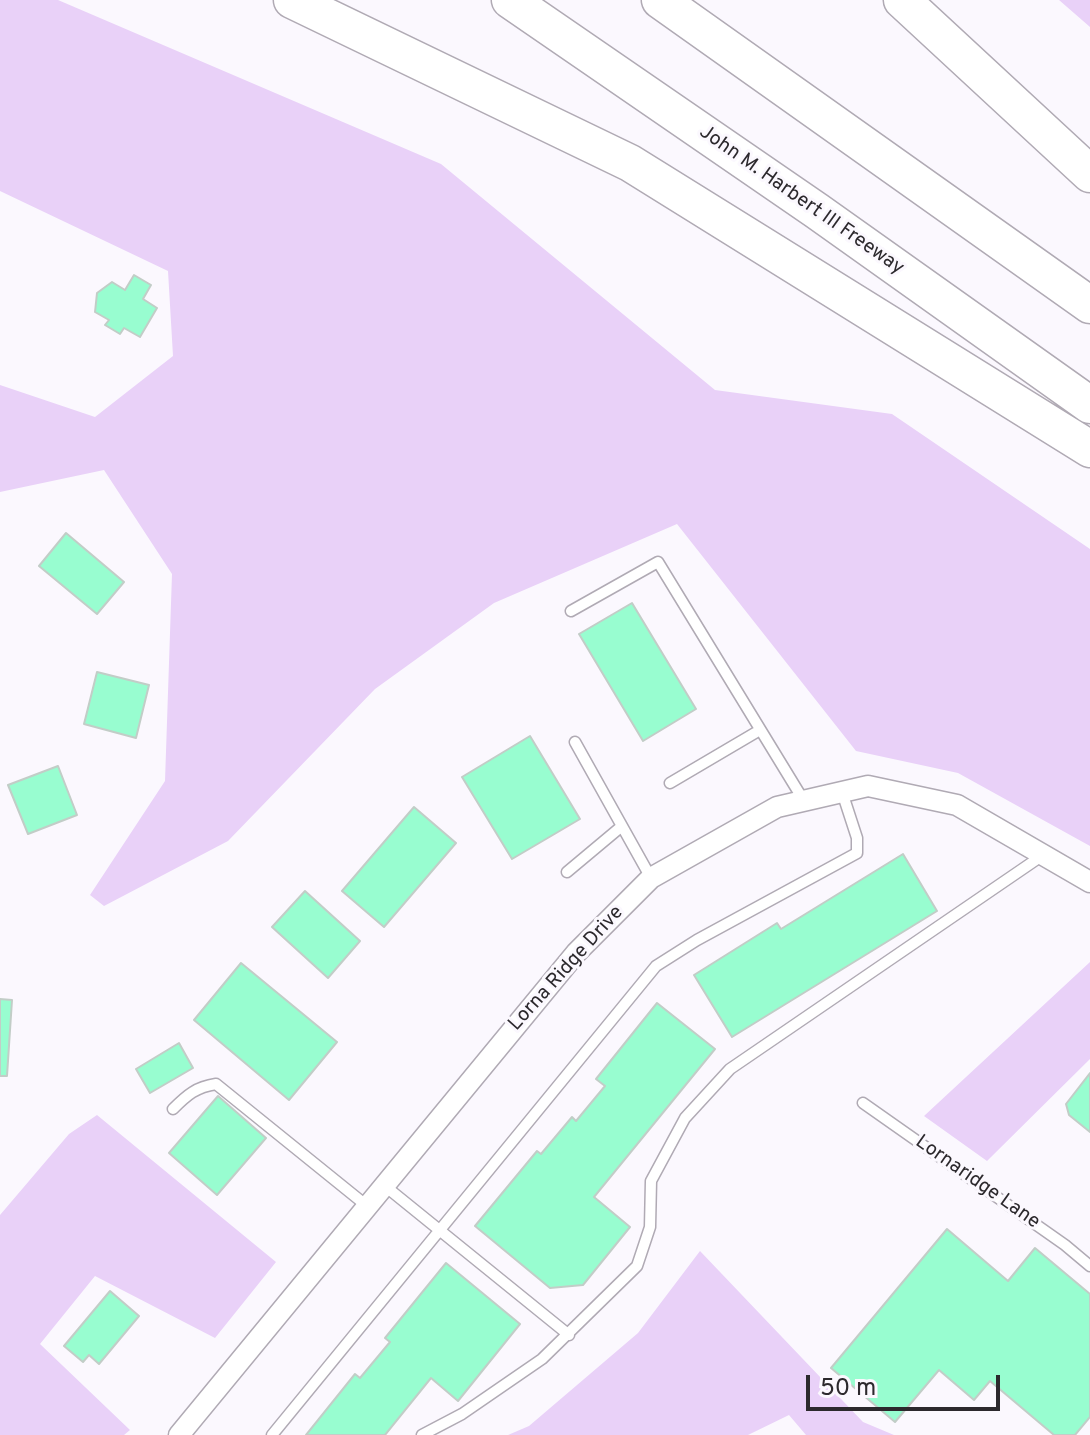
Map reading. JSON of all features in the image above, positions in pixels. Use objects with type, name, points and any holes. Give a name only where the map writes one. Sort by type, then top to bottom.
[{"type":"highway","points":[[292,0],[630,163],[1090,449]]},
{"type":"highway","name":"John M. Harbert III Freeway","points":[[510,0],[817,211],[1090,405]]},
{"type":"highway","points":[[660,0],[1090,305]]},
{"type":"highway","points":[[902,0],[1090,174]]},
{"type":"street","name":"Lorna Ridge Drive","points":[[179,1435],[576,953],[651,878],[777,807],[868,786],[957,805],[1090,882]]},
{"type":"lane","points":[[571,611],[658,562],[804,801]]},
{"type":"lane","points":[[670,783],[760,730]]},
{"type":"lane","points":[[575,742],[651,878]]},
{"type":"lane","points":[[272,1435],[656,966],[697,940],[857,853],[857,838],[842,792]]},
{"type":"lane","points":[[567,872],[622,826]]},
{"type":"lane","points":[[422,1435],[462,1414],[542,1359],[637,1266],[650,1227],[651,1181],[685,1118],[730,1069],[1043,855]]},
{"type":"lane","points":[[173,1109],[188,1094],[202,1086],[216,1084],[367,1206]]},
{"type":"lane","name":"Lornaridge Lane","points":[[863,1103],[1065,1245],[1090,1266]]},
{"type":"lane","points":[[385,1186],[569,1335]]},
{"type":"shaded area","points":[[0,0],[58,0],[441,164],[715,390],[892,414],[1090,549],[1090,846],[958,773],[856,751],[677,524],[494,603],[375,689],[228,841],[104,906],[90,895],[165,781],[172,574],[104,470],[0,492],[0,385],[95,417],[173,356],[168,271],[0,191]]},
{"type":"shaded area","points":[[1059,0],[1090,0],[1090,27]]},
{"type":"shaded area","points":[[1090,962],[1090,1059],[987,1161],[924,1116]]},
{"type":"shaded area","points":[[97,1115],[276,1262],[215,1338],[95,1276],[40,1344],[130,1430],[124,1435],[0,1435],[0,1215],[69,1134]]},
{"type":"shaded area","points":[[700,1251],[863,1422],[894,1435],[806,1435],[789,1415],[748,1435],[508,1435],[529,1426],[638,1333]]},
{"type":"building","points":[[134,275],[151,285],[143,299],[157,308],[140,337],[124,328],[120,334],[105,325],[109,320],[95,312],[97,293],[112,282],[125,290]]},
{"type":"building","points":[[66,533],[124,582],[97,614],[39,566]]},
{"type":"building","points":[[632,603],[696,709],[643,741],[579,634]]},
{"type":"building","points":[[97,672],[149,685],[136,738],[84,724]]},
{"type":"building","points":[[530,736],[580,819],[512,859],[462,777]]},
{"type":"building","points":[[58,766],[77,815],[28,834],[8,785]]},
{"type":"building","points":[[414,807],[456,843],[384,927],[342,891]]},
{"type":"building","points":[[903,854],[937,911],[732,1037],[694,975],[777,923],[781,929]]},
{"type":"building","points":[[305,891],[360,941],[328,978],[272,927]]},
{"type":"building","points":[[241,963],[337,1042],[289,1100],[194,1020]]},
{"type":"building","points":[[0,999],[12,1000],[7,1076],[0,1076]]},
{"type":"building","points":[[657,1003],[715,1049],[594,1197],[630,1227],[583,1285],[550,1288],[475,1226],[537,1151],[541,1154],[572,1117],[576,1121],[605,1086],[596,1079]]},
{"type":"building","points":[[179,1043],[193,1068],[150,1093],[136,1069]]},
{"type":"building","points":[[1090,1073],[1090,1132],[1069,1115],[1066,1104]]},
{"type":"building","points":[[218,1096],[266,1138],[217,1195],[169,1153]]},
{"type":"building","points":[[947,1229],[1008,1281],[1035,1248],[1090,1294],[1090,1417],[1075,1435],[1054,1435],[990,1381],[974,1400],[939,1370],[895,1422],[831,1368]]},
{"type":"building","points":[[446,1263],[520,1324],[458,1401],[431,1378],[385,1435],[306,1435],[355,1374],[360,1378],[390,1342],[385,1338]]},
{"type":"building","points":[[110,1291],[139,1316],[99,1364],[89,1355],[83,1362],[64,1346]]}]
